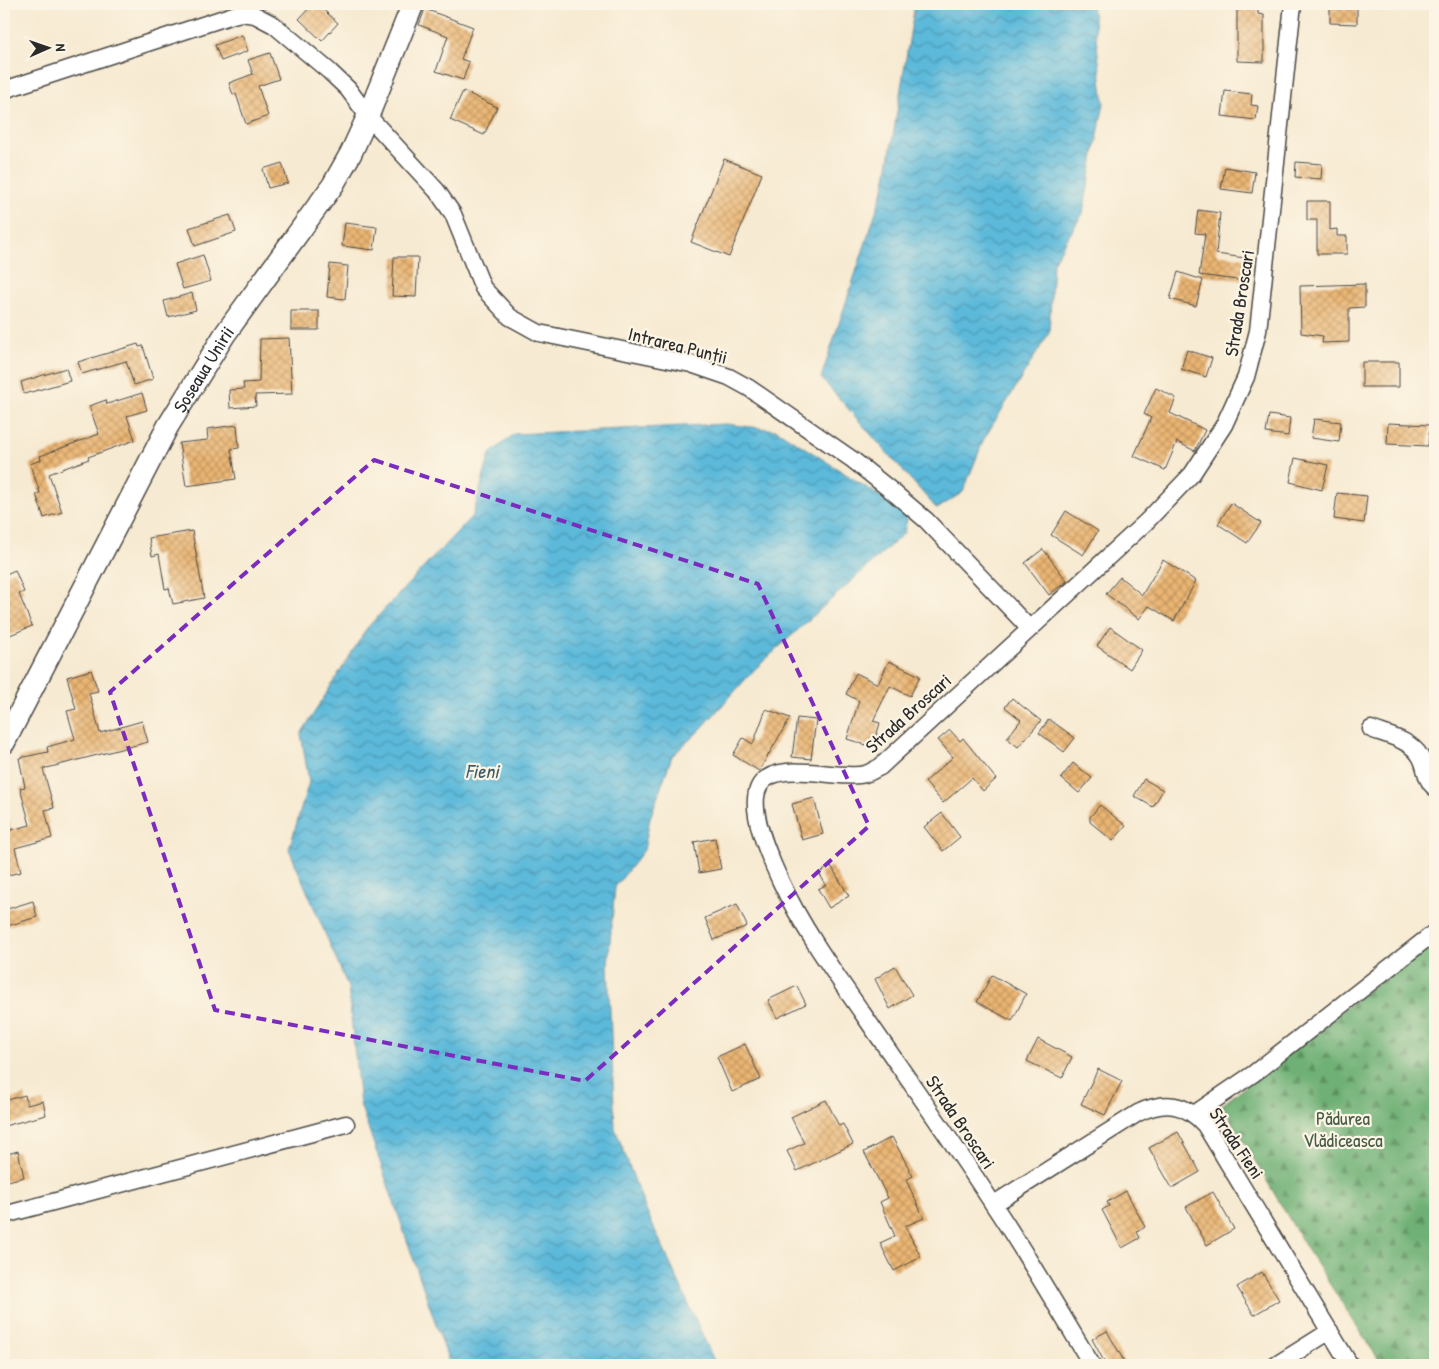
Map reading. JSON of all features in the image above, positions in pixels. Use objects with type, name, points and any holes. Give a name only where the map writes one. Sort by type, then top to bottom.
[{"type":"main road","name":"Șoseaua Unirii","points":[[4,743],[168,426],[196,378],[225,334],[333,185],[351,153],[413,4]]},
{"type":"street","name":"Strada Broscari","points":[[1092,1365],[994,1204],[834,971],[780,882],[756,814],[755,798],[760,786],[768,777],[779,773],[865,774],[880,767],[1146,522],[1192,474],[1224,425],[1246,377],[1258,331],[1293,4]]},
{"type":"street","name":"Intrarea Punții","points":[[4,90],[233,15],[248,14],[264,18],[284,32],[329,71],[437,191],[453,214],[483,288],[510,317],[539,333],[691,364],[730,377],[749,388],[853,460],[893,492],[938,533],[1030,629]]},
{"type":"street","points":[[1371,729],[1414,747],[1423,762],[1426,778],[1435,788]]},
{"type":"street","points":[[1194,1114],[1276,1056],[1435,932]]},
{"type":"street","name":"Strada Fieni","points":[[994,1204],[1150,1107],[1171,1105],[1184,1108],[1194,1114],[1205,1125],[1350,1365]]},
{"type":"street","points":[[4,1215],[346,1124]]},
{"type":"street","points":[[1276,1365],[1330,1331]]},
{"type":"highlighted area","points":[[374,460],[758,584],[869,826],[585,1081],[215,1010],[110,692]]},
{"type":"green space","name":"Pădurea Vlădiceasca","points":[[1435,937],[1435,1365],[1382,1365],[1307,1249],[1222,1105]]},
{"type":"water","points":[[915,4],[1092,4],[1104,103],[1083,213],[1053,262],[1049,333],[984,439],[963,492],[937,509],[821,378],[885,184]]},
{"type":"water","name":"Fieni","points":[[726,424],[777,430],[908,514],[904,533],[754,670],[700,730],[672,756],[650,818],[644,850],[615,887],[608,964],[615,1128],[645,1208],[716,1365],[450,1365],[360,1104],[348,987],[289,849],[309,782],[301,734],[367,628],[473,515],[490,454],[514,434]]},
{"type":"building","points":[[313,4],[317,4],[338,23],[322,41],[299,19]]},
{"type":"building","points":[[1237,4],[1258,4],[1258,14],[1264,15],[1264,62],[1237,61]]},
{"type":"building","points":[[1330,4],[1357,4],[1357,24],[1330,23]]},
{"type":"building","points":[[425,9],[473,27],[461,59],[469,62],[463,80],[436,71],[448,36],[419,25]]},
{"type":"building","points":[[242,35],[248,51],[221,61],[215,45]]},
{"type":"building","points":[[270,53],[279,79],[258,86],[268,116],[246,124],[236,94],[233,95],[229,83],[253,74],[248,60]]},
{"type":"building","points":[[463,91],[497,107],[484,135],[450,120]]},
{"type":"building","points":[[1225,91],[1252,94],[1251,105],[1258,106],[1256,120],[1222,116]]},
{"type":"building","points":[[724,159],[762,174],[729,257],[691,242]]},
{"type":"building","points":[[1296,162],[1322,164],[1321,179],[1295,177]]},
{"type":"building","points":[[282,163],[288,183],[268,188],[263,169]]},
{"type":"building","points":[[1225,167],[1255,172],[1252,193],[1221,189]]},
{"type":"building","points":[[1307,201],[1330,201],[1330,230],[1337,229],[1337,236],[1347,236],[1347,254],[1317,254],[1317,220],[1307,220]]},
{"type":"building","points":[[1198,210],[1220,213],[1216,254],[1245,258],[1244,266],[1247,267],[1245,281],[1199,275],[1205,234],[1195,233]]},
{"type":"building","points":[[230,215],[236,232],[195,246],[189,228]]},
{"type":"building","points":[[345,223],[377,227],[374,250],[342,246]]},
{"type":"building","points":[[203,255],[211,281],[183,289],[175,264]]},
{"type":"building","points":[[394,257],[418,257],[416,297],[392,296]]},
{"type":"building","points":[[330,264],[348,266],[345,299],[327,297]]},
{"type":"building","points":[[1178,272],[1203,280],[1196,306],[1170,299]]},
{"type":"building","points":[[1365,284],[1365,307],[1349,308],[1349,342],[1322,343],[1323,336],[1301,333],[1300,286]]},
{"type":"building","points":[[192,293],[196,310],[168,317],[164,301]]},
{"type":"building","points":[[291,311],[319,311],[319,330],[291,330]]},
{"type":"building","points":[[289,338],[292,394],[255,395],[256,406],[230,408],[229,390],[244,389],[243,383],[259,382],[260,339]]},
{"type":"building","points":[[138,344],[139,347],[143,346],[153,379],[134,385],[126,361],[82,374],[78,362]]},
{"type":"building","points":[[1187,350],[1212,358],[1206,377],[1181,369]]},
{"type":"building","points":[[1362,362],[1399,362],[1399,387],[1362,387]]},
{"type":"building","points":[[66,368],[70,381],[24,394],[21,382]]},
{"type":"building","points":[[1156,388],[1176,398],[1170,413],[1205,430],[1195,451],[1177,442],[1165,470],[1134,456],[1151,418],[1144,414]]},
{"type":"building","points":[[142,393],[147,410],[127,416],[135,440],[49,474],[62,512],[44,518],[36,494],[40,493],[30,464],[41,460],[40,456],[99,434],[89,406],[106,400],[107,404]]},
{"type":"building","points":[[1269,415],[1290,418],[1288,436],[1266,433]]},
{"type":"building","points":[[1314,419],[1341,422],[1339,442],[1311,438]]},
{"type":"building","points":[[1388,423],[1430,425],[1428,446],[1387,444]]},
{"type":"building","points":[[237,425],[239,448],[231,449],[236,479],[186,486],[179,443],[208,440],[207,429]]},
{"type":"building","points":[[1295,458],[1328,465],[1322,490],[1290,482]]},
{"type":"building","points":[[1337,493],[1367,496],[1364,523],[1334,519]]},
{"type":"building","points":[[1231,503],[1261,523],[1247,543],[1218,524]]},
{"type":"building","points":[[1066,511],[1098,531],[1083,555],[1051,535]]},
{"type":"building","points":[[192,531],[204,598],[173,604],[169,588],[165,589],[159,554],[152,556],[149,538]]},
{"type":"building","points":[[1043,549],[1067,581],[1049,595],[1025,563]]},
{"type":"building","points":[[1163,560],[1196,581],[1174,621],[1149,606],[1139,619],[1106,594],[1120,577],[1142,595]]},
{"type":"building","points":[[15,570],[24,592],[19,594],[32,626],[10,635],[4,618],[4,575]]},
{"type":"building","points":[[1110,627],[1142,650],[1130,669],[1097,646]]},
{"type":"building","points":[[889,661],[920,676],[910,696],[890,686],[873,721],[880,723],[873,747],[847,739],[859,701],[846,694],[856,673],[878,684]]},
{"type":"building","points":[[91,670],[98,691],[89,693],[100,733],[142,721],[148,742],[43,769],[54,808],[45,810],[52,838],[15,848],[21,872],[4,876],[4,820],[9,820],[11,830],[30,825],[20,788],[25,787],[19,758],[48,752],[47,747],[75,739],[67,711],[76,709],[67,677]]},
{"type":"building","points":[[1012,698],[1041,721],[1018,747],[1007,738],[1021,720],[1005,707]]},
{"type":"building","points":[[766,709],[790,718],[759,771],[733,755],[743,738],[753,744]]},
{"type":"building","points":[[797,718],[816,720],[811,759],[792,757]]},
{"type":"building","points":[[1049,719],[1075,738],[1064,752],[1039,733]]},
{"type":"building","points":[[950,730],[960,741],[963,738],[996,779],[983,791],[972,778],[943,803],[925,782],[953,757],[938,740]]},
{"type":"building","points":[[1073,763],[1092,778],[1079,793],[1061,778]]},
{"type":"building","points":[[1144,779],[1163,790],[1153,807],[1134,796]]},
{"type":"building","points":[[814,798],[823,834],[802,840],[792,804]]},
{"type":"building","points":[[1100,805],[1126,826],[1113,841],[1090,822],[1090,817]]},
{"type":"building","points":[[942,813],[960,837],[943,851],[924,827]]},
{"type":"building","points":[[715,838],[721,869],[699,873],[694,842]]},
{"type":"building","points":[[831,866],[849,896],[829,908],[818,889],[826,885],[819,873]]},
{"type":"building","points":[[33,901],[37,917],[4,927],[4,910]]},
{"type":"building","points":[[737,904],[747,926],[714,940],[705,918]]},
{"type":"building","points":[[895,966],[912,995],[890,1009],[875,979]]},
{"type":"building","points":[[992,975],[1026,994],[1012,1021],[977,1002]]},
{"type":"building","points":[[797,986],[806,1004],[777,1018],[768,1000]]},
{"type":"building","points":[[1038,1039],[1072,1057],[1062,1078],[1027,1061]]},
{"type":"building","points":[[745,1044],[761,1079],[732,1092],[717,1057]]},
{"type":"building","points":[[1098,1069],[1122,1081],[1105,1115],[1081,1104]]},
{"type":"building","points":[[25,1095],[27,1105],[43,1101],[46,1115],[4,1126],[4,1101]]},
{"type":"building","points":[[826,1100],[839,1126],[843,1124],[853,1144],[797,1171],[787,1151],[804,1143],[791,1117]]},
{"type":"building","points":[[1178,1132],[1200,1172],[1172,1188],[1149,1148]]},
{"type":"building","points":[[892,1137],[913,1176],[906,1180],[924,1218],[905,1226],[921,1257],[894,1271],[880,1243],[895,1236],[880,1202],[888,1198],[864,1152]]},
{"type":"building","points":[[18,1151],[24,1177],[4,1182],[4,1155]]},
{"type":"building","points":[[1126,1191],[1145,1227],[1137,1232],[1140,1238],[1122,1248],[1102,1210],[1109,1206],[1107,1202]]},
{"type":"building","points":[[1213,1192],[1234,1229],[1207,1245],[1186,1207]]},
{"type":"building","points":[[1262,1272],[1279,1300],[1254,1315],[1237,1287]]},
{"type":"building","points":[[1107,1331],[1124,1361],[1116,1365],[1106,1365],[1092,1339]]}]
